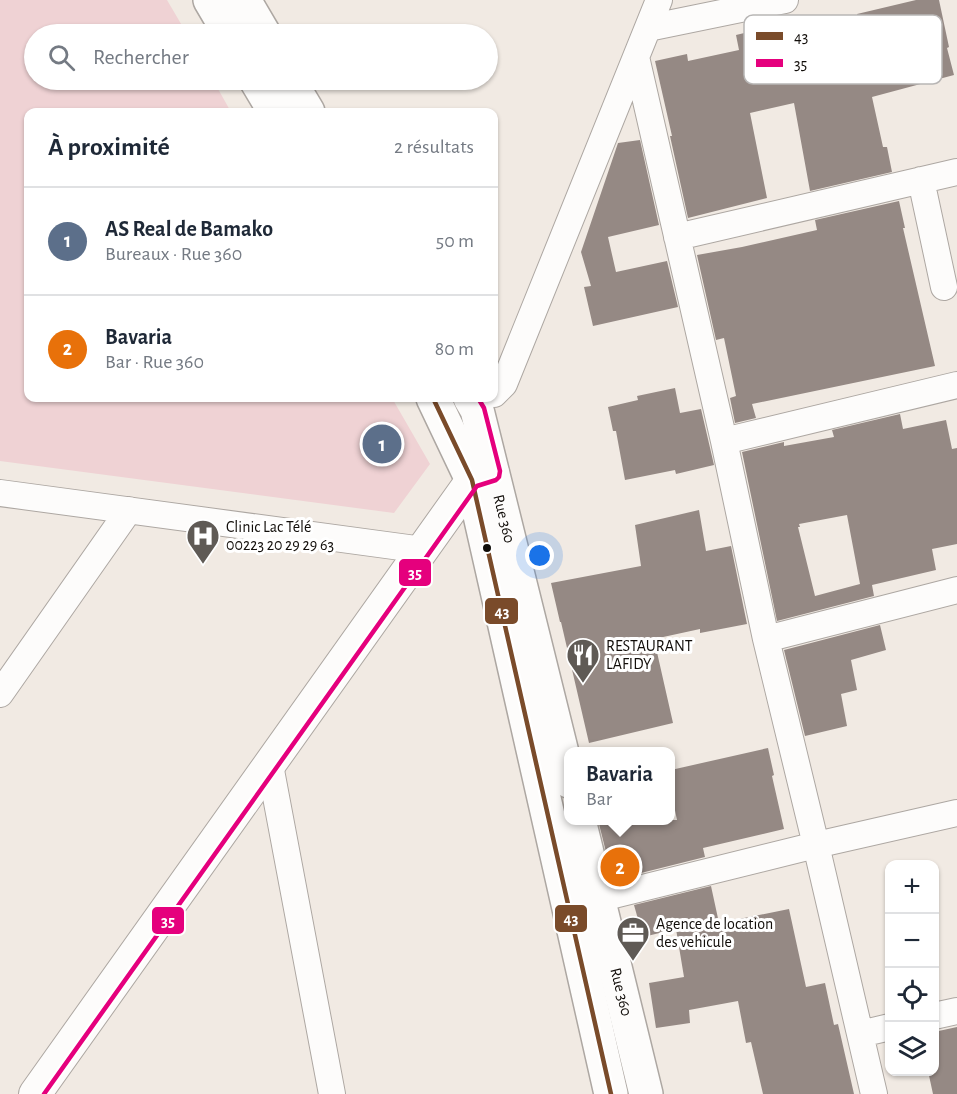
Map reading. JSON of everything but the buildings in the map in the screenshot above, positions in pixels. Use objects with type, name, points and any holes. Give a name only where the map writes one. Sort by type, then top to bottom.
[{"type":"main road","points":[[210,0],[224,24]]},
{"type":"main road","points":[[244,0],[258,24]]},
{"type":"main road","points":[[262,90],[273,108]]},
{"type":"main road","points":[[296,90],[306,108]]},
{"type":"main road","name":"Rue 360","points":[[436,402],[483,477],[564,763]]},
{"type":"main road","name":"Rue 360","points":[[483,402],[483,477],[611,1094]]},
{"type":"main road","name":"Rue 360","points":[[580,825],[646,1094]]},
{"type":"street","points":[[498,389],[504,384],[659,0]]},
{"type":"street","points":[[648,28],[785,0]]},
{"type":"street","points":[[636,57],[724,441],[766,639],[874,1094]]},
{"type":"street","points":[[677,237],[957,172]]},
{"type":"street","points":[[921,180],[944,287]]},
{"type":"street","points":[[724,441],[957,385]]},
{"type":"street","points":[[35,1094],[423,550],[483,477]]},
{"type":"street","points":[[0,493],[423,550]]},
{"type":"street","points":[[0,694],[129,510]]},
{"type":"street","points":[[766,639],[957,590]]},
{"type":"street","points":[[270,765],[332,1094]]},
{"type":"street","points":[[598,899],[957,813]]},
{"type":"street","points":[[939,1015],[957,1011]]},
{"type":"street","points":[[860,1034],[885,1028]]},
{"type":"shaded area","points":[[0,0],[167,0],[181,24],[24,24],[24,90],[219,90],[229,108],[24,108],[24,402],[394,402],[430,464],[394,513],[0,461]]},
{"type":"transit line","name":"43","points":[[435,402],[472,480],[611,1094]]},
{"type":"transit line","name":"35","points":[[44,1094],[477,486],[499,477],[500,471],[484,408],[480,402]]},
{"type":"place","name":"AS Real de Bamako","points":[[382,444]]},
{"type":"place","name":"Clinic Lac Télé 00223 20 29 29 63","points":[[203,565]]},
{"type":"place","name":"RESTAURANT LAFIDY","points":[[583,684]]},
{"type":"place","name":"Bavaria","points":[[620,867]]},
{"type":"place","name":"Agence de location des vehicule","points":[[633,962]]}]
